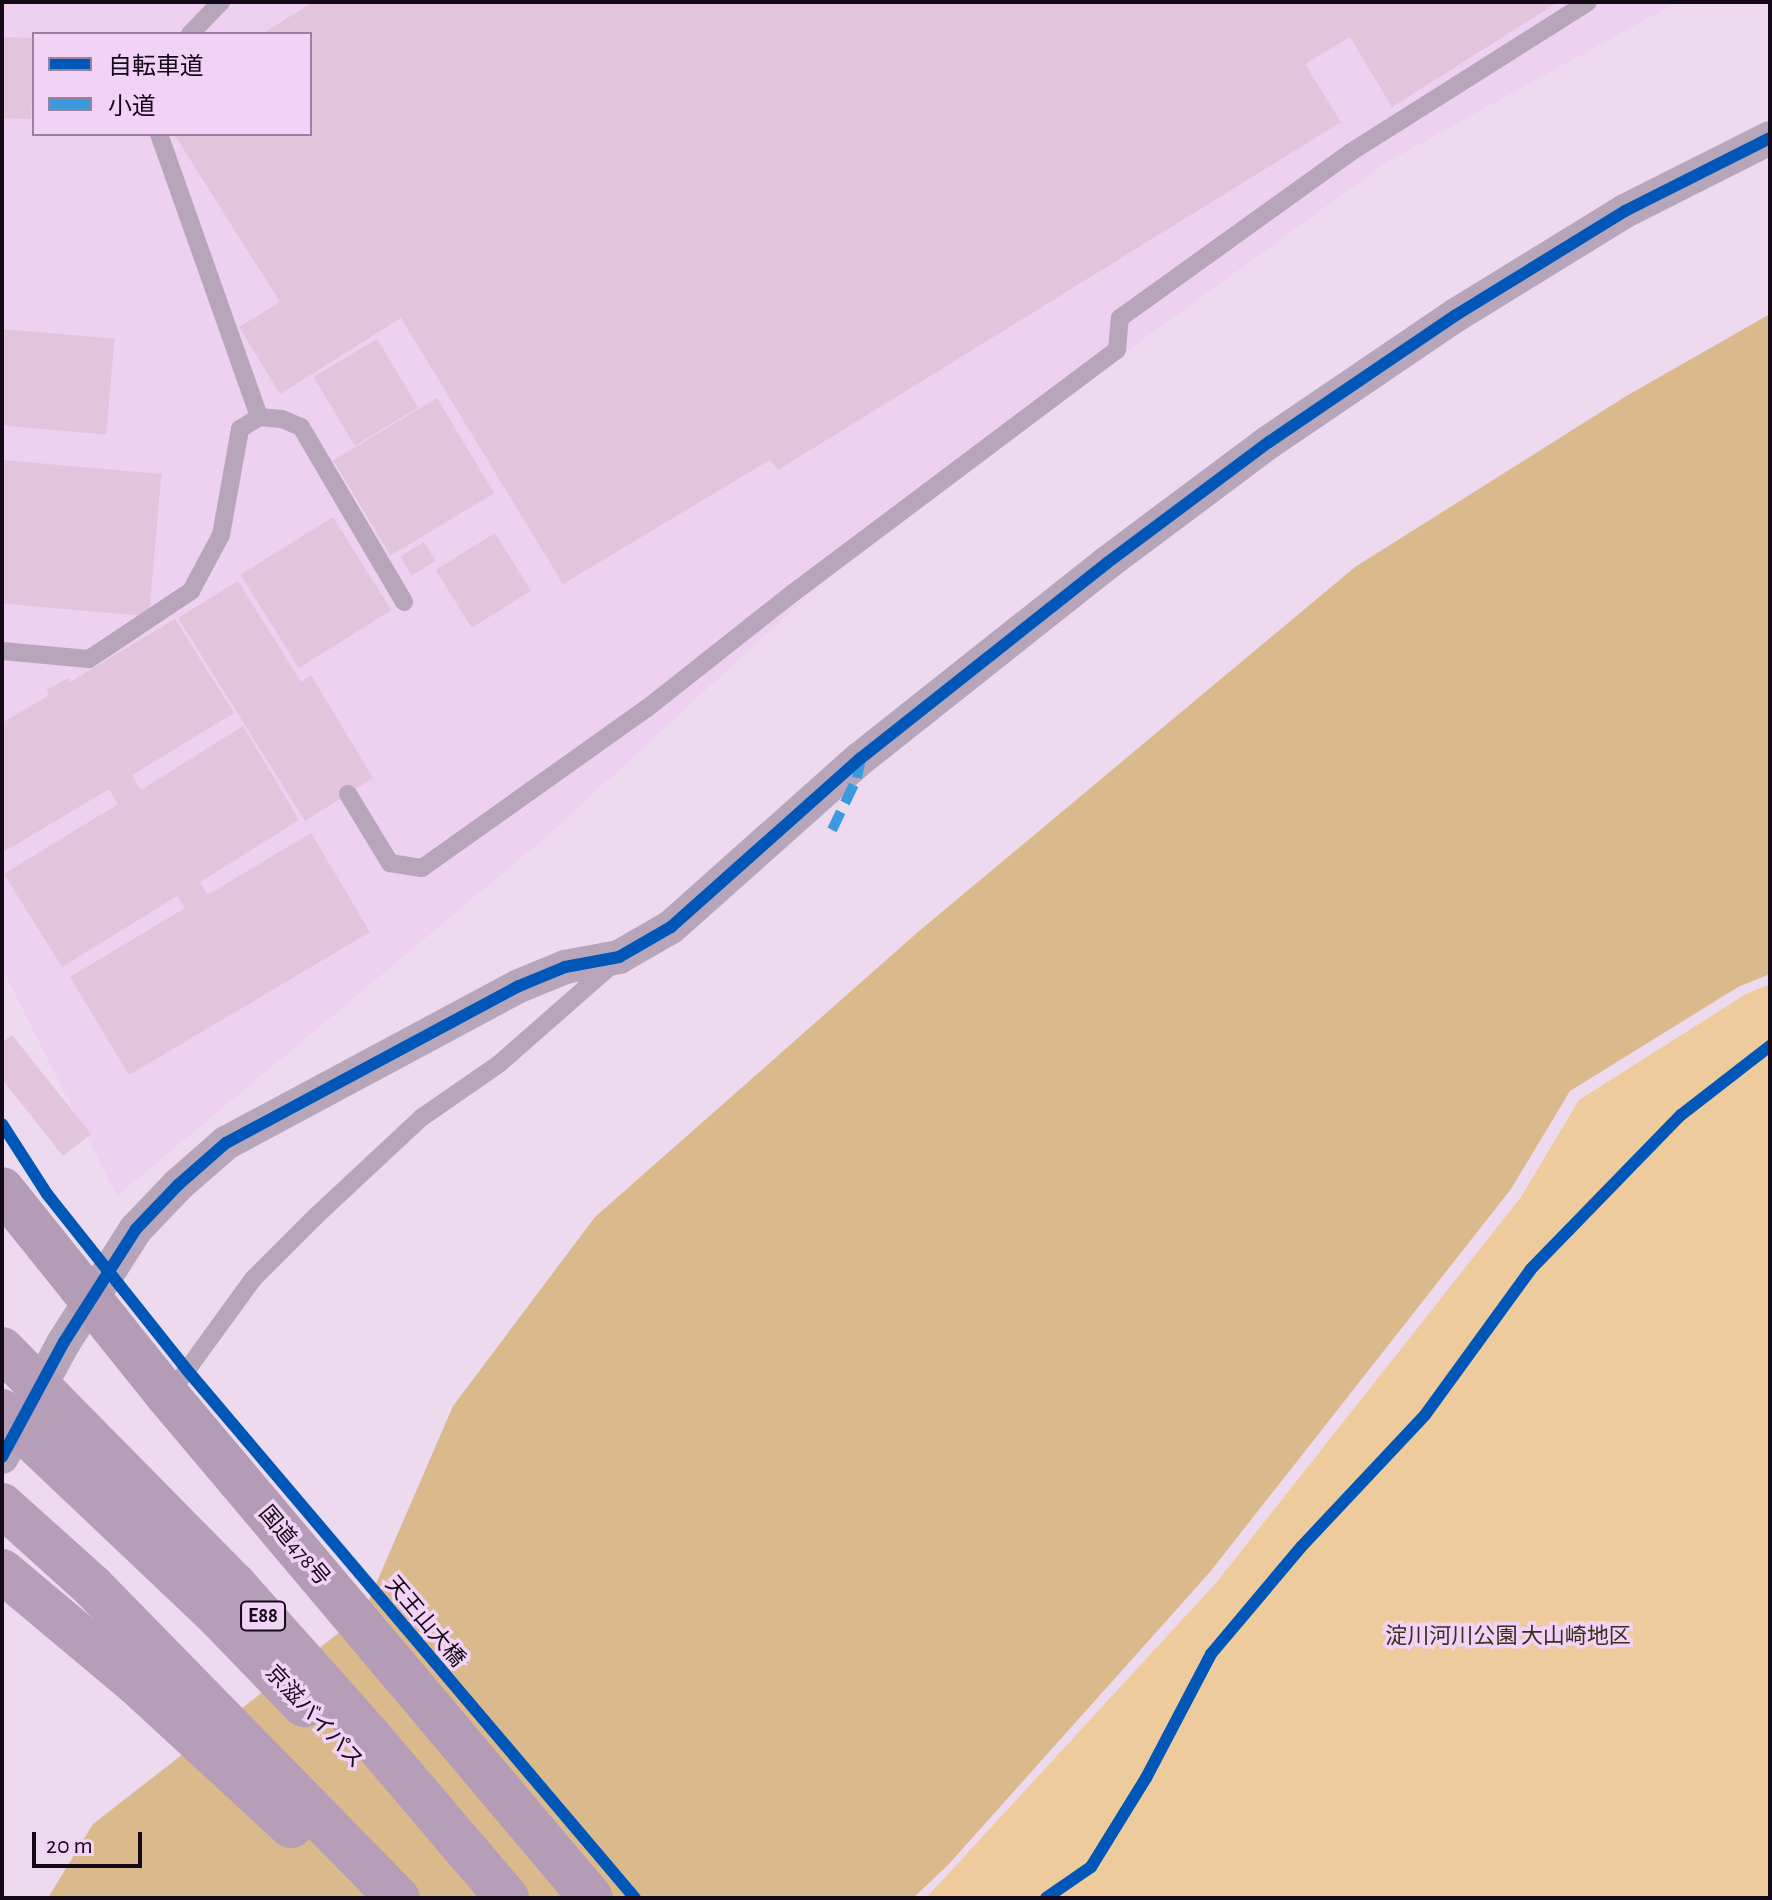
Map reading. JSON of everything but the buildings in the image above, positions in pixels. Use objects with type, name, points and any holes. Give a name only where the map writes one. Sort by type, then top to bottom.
[{"type":"highway","name":"国道478号","points":[[2,1189],[168,1396],[591,1898]]},
{"type":"highway","name":"E88","points":[[2,1349],[234,1584],[507,1898]]},
{"type":"highway","name":"京滋バイパス","points":[[2,1411],[218,1616],[353,1757],[479,1898]]},
{"type":"highway","points":[[2,1505],[92,1586],[398,1898]]},
{"type":"highway","points":[[2,1571],[136,1683],[369,1898]]},
{"type":"street","points":[[2,1457],[64,1342],[136,1229],[178,1185],[226,1143],[519,986],[565,967],[635,959],[861,758],[1107,563],[1269,442],[1456,315],[1625,211],[1770,138]]},
{"type":"lane","points":[[192,32],[221,2]]},
{"type":"lane","points":[[348,794],[390,863],[422,868],[646,709],[793,593],[1117,350],[1120,318],[1351,152],[1588,2]]},
{"type":"lane","points":[[160,136],[259,417]]},
{"type":"lane","points":[[2,651],[89,659],[191,591],[221,535],[240,429],[259,417],[282,419],[301,427],[404,602]]},
{"type":"lane","points":[[168,1396],[253,1279],[316,1216],[421,1118],[499,1064],[635,959]]},
{"type":"shaded area","points":[[2,2],[1677,2],[1387,162],[875,534],[546,837],[117,1196],[2,968]]},
{"type":"shaded area","points":[[1770,314],[1770,974],[1738,987],[1570,1091],[1511,1189],[1210,1572],[948,1865],[913,1898],[48,1898],[93,1824],[363,1614],[453,1406],[595,1217],[918,932],[1355,567],[1628,395]]},
{"type":"green space","name":"淀川河川公園 大山崎地区","points":[[1770,984],[1770,1898],[926,1898],[1216,1583],[1521,1197],[1579,1100],[1746,994]]},
{"type":"marked path","points":[[832,830],[857,778],[861,758]]},
{"type":"cycle path","points":[[2,1457],[64,1342],[136,1229],[178,1185],[226,1143],[519,986],[565,967],[619,957],[671,927],[861,758],[1107,563],[1269,442],[1456,315],[1625,211],[1770,138]]},
{"type":"cycle path","points":[[1046,1898],[1091,1867],[1146,1778],[1211,1654],[1302,1546],[1425,1415],[1531,1269],[1681,1115],[1770,1046]]},
{"type":"cycle path","name":"天王山大橋","points":[[2,1124],[47,1194],[187,1370],[635,1898]]}]
